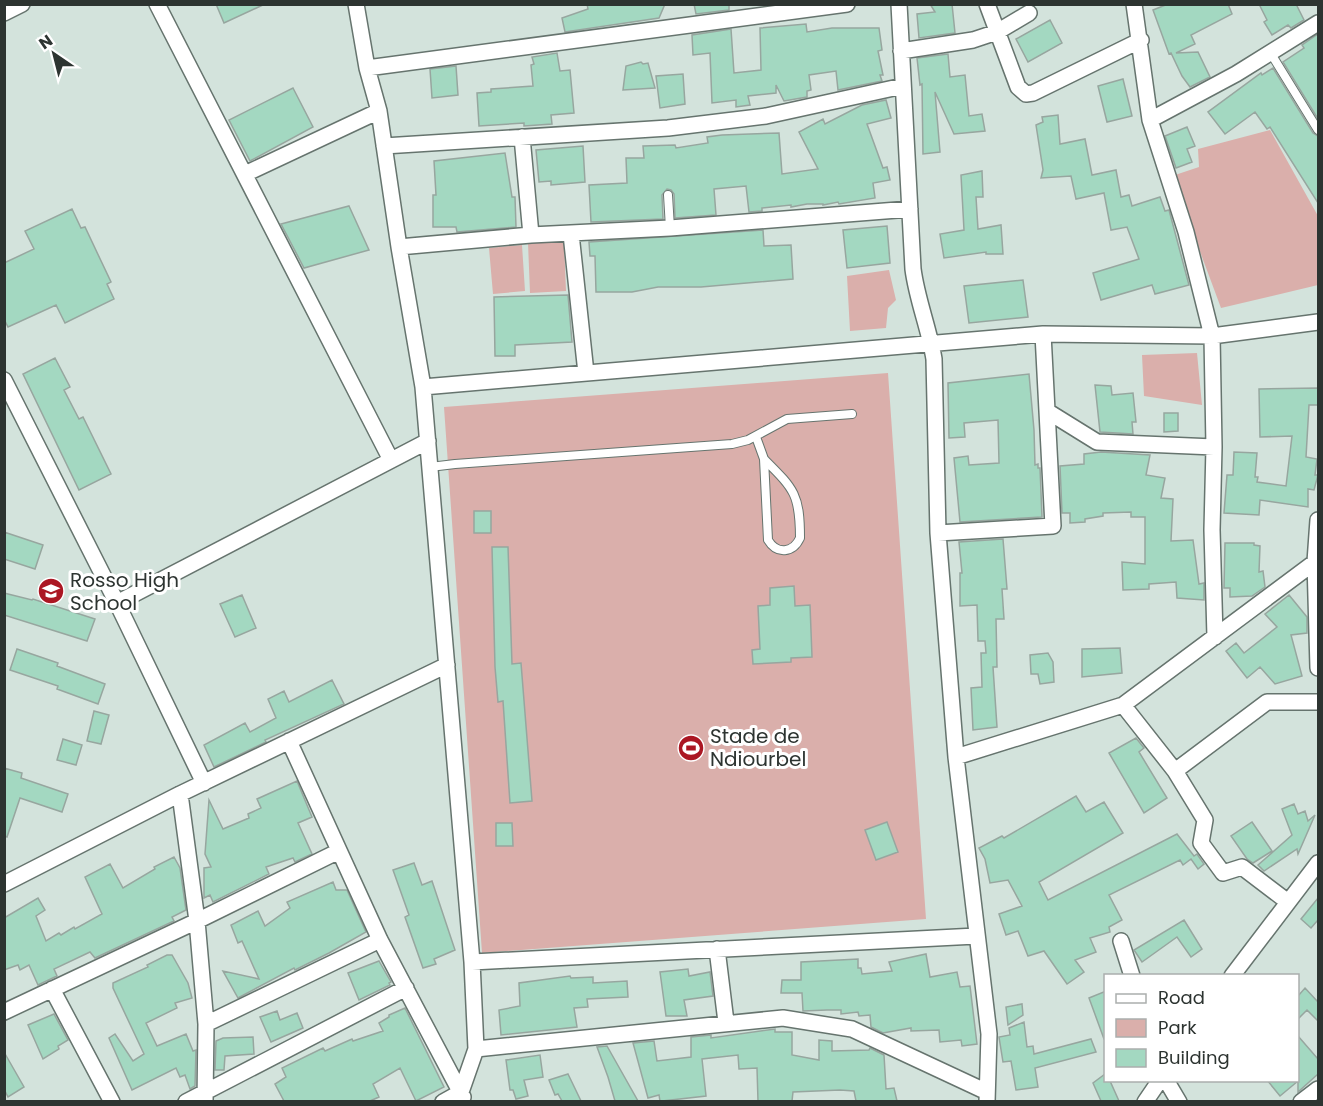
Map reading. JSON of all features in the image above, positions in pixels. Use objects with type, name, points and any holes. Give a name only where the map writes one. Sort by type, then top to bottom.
[{"type":"street","points":[[4,13],[22,4]]},
{"type":"street","points":[[157,4],[391,460]]},
{"type":"street","points":[[356,4],[367,68],[379,111],[423,387],[472,962],[476,1049],[463,1097]]},
{"type":"street","points":[[367,68],[847,4]]},
{"type":"street","points":[[476,1049],[783,1018],[852,1029],[987,1097],[989,1034],[956,757],[938,533],[935,376],[931,342],[915,287],[898,4]]},
{"type":"street","points":[[987,4],[1018,87],[1026,94],[1033,93],[1141,40]]},
{"type":"street","points":[[1134,4],[1141,40],[1150,120],[1186,232],[1212,336],[1214,447],[1212,530],[1215,637]]},
{"type":"street","points":[[901,51],[973,40],[997,32],[1029,13]]},
{"type":"street","points":[[1150,120],[1236,74],[1318,23]]},
{"type":"street","points":[[384,146],[668,128],[766,116],[903,86]]},
{"type":"street","points":[[245,174],[379,111]]},
{"type":"street","points":[[522,137],[531,235]]},
{"type":"street","points":[[399,247],[531,235],[670,228],[910,209]]},
{"type":"street","points":[[571,234],[586,373]]},
{"type":"street","points":[[423,387],[931,342],[1042,334],[1212,336],[1318,322]]},
{"type":"street","points":[[938,533],[1053,526],[1042,334]]},
{"type":"street","points":[[4,380],[117,603],[204,783]]},
{"type":"street","points":[[1047,411],[1097,442],[1214,447]]},
{"type":"street","points":[[117,603],[428,441]]},
{"type":"street","points":[[1318,522],[1316,562],[1318,668]]},
{"type":"street","points":[[956,757],[1123,705],[1316,562]]},
{"type":"street","points":[[4,884],[180,794],[447,665]]},
{"type":"street","points":[[1175,771],[1267,702],[1318,702]]},
{"type":"street","points":[[1123,705],[1175,771],[1205,820],[1201,843],[1223,873],[1242,867],[1288,902]]},
{"type":"street","points":[[289,741],[380,940],[463,1097]]},
{"type":"street","points":[[180,794],[197,921],[206,1024],[205,1097]]},
{"type":"street","points":[[4,1012],[339,851]]},
{"type":"street","points":[[1233,974],[1318,863]]},
{"type":"street","points":[[472,962],[976,936]]},
{"type":"street","points":[[206,1024],[380,940]]},
{"type":"street","points":[[1121,941],[1132,974]]},
{"type":"street","points":[[717,949],[726,1022]]},
{"type":"street","points":[[186,1101],[205,1097],[406,988]]},
{"type":"street","points":[[52,989],[112,1101]]},
{"type":"street","points":[[1145,1101],[1159,1082]]},
{"type":"street","points":[[1167,1082],[1179,1101]]},
{"type":"street","points":[[1300,1101],[1318,1089]]},
{"type":"street","points":[[443,1101],[463,1097]]},
{"type":"lane","points":[[1270,52],[1318,130]]},
{"type":"lane","points":[[668,195],[670,228]]},
{"type":"lane","points":[[430,467],[732,444],[756,437],[787,419],[852,414]]},
{"type":"lane","points":[[756,437],[764,459],[768,540],[772,546],[785,551],[792,549],[800,538],[796,497],[790,485],[764,459]]},
{"type":"green space","points":[[1270,130],[1318,216],[1318,285],[1221,308],[1172,176],[1199,167],[1198,149]]},
{"type":"green space","points":[[564,241],[566,291],[530,293],[528,243]]},
{"type":"green space","points":[[522,245],[525,291],[493,294],[489,248]]},
{"type":"green space","points":[[889,270],[896,300],[888,308],[886,328],[850,331],[847,276]]},
{"type":"green space","points":[[1197,353],[1202,405],[1144,396],[1142,355]]},
{"type":"green space","name":"Stade de Ndiourbel","points":[[888,373],[926,919],[482,953],[444,407]]},
{"type":"building","points":[[216,4],[265,4],[224,23]]},
{"type":"building","points":[[587,4],[665,4],[659,18],[565,32],[562,18],[588,9]]},
{"type":"building","points":[[694,4],[729,4],[729,10],[696,14]]},
{"type":"building","points":[[930,4],[952,4],[955,33],[919,38],[917,14],[935,12]]},
{"type":"building","points":[[1168,4],[1228,4],[1232,14],[1191,35],[1195,44],[1176,53],[1198,52],[1210,77],[1190,87],[1171,53],[1169,54],[1153,10]]},
{"type":"building","points":[[1259,4],[1296,4],[1304,20],[1291,28],[1288,25],[1272,35],[1264,22],[1267,20]]},
{"type":"building","points":[[1050,20],[1062,43],[1028,62],[1016,39]]},
{"type":"building","points":[[806,24],[807,32],[832,28],[879,28],[882,50],[878,51],[882,81],[838,90],[836,71],[809,75],[811,90],[807,91],[807,97],[784,101],[776,85],[776,93],[748,96],[750,105],[736,107],[736,100],[712,103],[710,53],[693,55],[692,35],[731,29],[734,73],[761,70],[760,28]]},
{"type":"building","points":[[1318,34],[1318,119],[1283,62],[1304,48],[1302,45]]},
{"type":"building","points":[[557,53],[560,71],[570,70],[574,113],[551,115],[552,124],[479,126],[477,93],[491,92],[491,89],[533,86],[532,57]]},
{"type":"building","points":[[948,54],[950,77],[965,75],[969,116],[982,114],[985,131],[954,134],[935,92],[940,152],[923,154],[922,84],[920,85],[917,58]]},
{"type":"building","points":[[641,62],[648,63],[655,88],[623,90],[626,66]]},
{"type":"building","points":[[456,66],[458,95],[432,98],[430,69]]},
{"type":"building","points":[[1273,68],[1313,133],[1318,136],[1318,203],[1270,127],[1267,129],[1255,112],[1225,134],[1208,112],[1261,73],[1262,75]]},
{"type":"building","points":[[683,74],[685,104],[660,108],[656,76]]},
{"type":"building","points":[[1123,79],[1132,116],[1107,122],[1098,86]]},
{"type":"building","points":[[293,88],[313,127],[250,161],[229,120]]},
{"type":"building","points":[[886,100],[891,118],[867,124],[883,168],[887,167],[890,180],[873,183],[875,198],[839,204],[838,202],[823,205],[762,208],[762,211],[749,212],[746,186],[714,189],[716,215],[675,218],[674,194],[667,189],[662,195],[663,219],[591,222],[589,185],[627,183],[626,158],[644,158],[643,146],[675,145],[676,148],[708,143],[707,137],[779,133],[782,174],[818,169],[799,132],[823,119],[825,124],[862,105]]},
{"type":"building","points":[[1058,115],[1060,144],[1085,139],[1092,175],[1116,170],[1121,197],[1129,195],[1132,206],[1160,197],[1165,211],[1169,210],[1189,285],[1155,294],[1152,285],[1101,300],[1093,273],[1139,259],[1127,227],[1111,230],[1104,193],[1076,199],[1071,176],[1041,178],[1043,170],[1036,125],[1043,122],[1042,117]]},
{"type":"building","points":[[1187,127],[1195,146],[1187,149],[1192,162],[1176,168],[1165,136]]},
{"type":"building","points":[[583,146],[585,182],[551,185],[551,181],[539,182],[536,150]]},
{"type":"building","points":[[505,153],[512,197],[515,197],[516,227],[457,232],[456,227],[433,227],[433,195],[436,195],[434,161]]},
{"type":"building","points":[[982,171],[983,197],[976,197],[978,229],[1001,225],[1003,254],[986,254],[986,252],[944,258],[940,234],[964,230],[961,175]]},
{"type":"building","points":[[349,206],[369,250],[304,268],[281,224]]},
{"type":"building","points":[[72,209],[81,228],[85,227],[111,282],[107,284],[114,299],[65,323],[56,305],[8,327],[4,319],[4,263],[34,249],[25,231]]},
{"type":"building","points":[[887,226],[890,263],[847,268],[843,230]]},
{"type":"building","points":[[763,230],[764,246],[791,245],[793,279],[701,287],[658,287],[632,292],[596,292],[595,256],[590,256],[589,242]]},
{"type":"building","points":[[1023,280],[1028,317],[969,323],[964,286]]},
{"type":"building","points":[[568,295],[572,342],[515,345],[515,356],[495,356],[494,297]]},
{"type":"building","points":[[55,358],[70,387],[64,390],[79,419],[83,417],[111,474],[79,490],[23,374]]},
{"type":"building","points":[[1029,374],[1035,465],[1038,464],[1040,468],[1042,517],[960,522],[954,458],[968,456],[969,465],[999,463],[998,420],[964,423],[965,437],[949,438],[948,383]]},
{"type":"building","points":[[1095,385],[1111,386],[1112,395],[1133,393],[1136,422],[1132,422],[1133,434],[1100,432]]},
{"type":"building","points":[[1318,388],[1318,405],[1309,405],[1306,457],[1317,459],[1315,475],[1318,475],[1314,490],[1308,489],[1308,507],[1260,500],[1259,515],[1224,513],[1227,475],[1233,475],[1234,452],[1257,453],[1255,477],[1258,477],[1257,482],[1286,486],[1292,436],[1260,437],[1259,389]]},
{"type":"building","points":[[1164,413],[1178,413],[1178,431],[1164,432]]},
{"type":"building","points":[[1101,452],[1150,455],[1146,475],[1165,478],[1161,498],[1173,499],[1171,541],[1193,540],[1199,584],[1204,583],[1204,600],[1177,598],[1176,582],[1149,584],[1149,589],[1123,590],[1122,562],[1145,564],[1145,517],[1131,517],[1131,512],[1103,513],[1103,516],[1085,519],[1085,522],[1070,523],[1070,513],[1062,513],[1060,466],[1084,464],[1084,454]]},
{"type":"building","points":[[474,511],[491,511],[491,533],[474,533]]},
{"type":"building","points":[[4,532],[43,545],[35,569],[4,559]]},
{"type":"building","points":[[1003,539],[1007,589],[1002,589],[1004,619],[996,619],[997,667],[993,667],[997,727],[973,730],[971,688],[982,687],[981,653],[986,653],[985,641],[978,641],[977,605],[960,606],[960,573],[962,573],[959,542]]},
{"type":"building","points":[[1225,543],[1254,543],[1260,546],[1259,572],[1263,571],[1265,587],[1252,596],[1230,597],[1230,588],[1224,588]]},
{"type":"building","points":[[492,547],[508,547],[512,664],[521,663],[532,801],[510,803],[503,701],[498,702],[495,667]]},
{"type":"building","points":[[794,586],[795,606],[810,605],[812,657],[791,658],[791,662],[753,664],[752,650],[760,649],[758,606],[770,605],[770,588]]},
{"type":"building","points":[[4,593],[33,599],[95,619],[87,641],[4,615]]},
{"type":"building","points":[[242,595],[256,628],[235,637],[220,604]]},
{"type":"building","points":[[1289,595],[1307,617],[1307,633],[1291,635],[1302,676],[1275,684],[1260,667],[1247,678],[1226,651],[1236,643],[1244,653],[1277,627],[1265,614]]},
{"type":"building","points":[[1120,648],[1122,673],[1082,677],[1082,649]]},
{"type":"building","points":[[17,649],[58,663],[57,666],[105,684],[98,704],[57,689],[58,686],[10,670]]},
{"type":"building","points":[[1048,653],[1053,662],[1054,682],[1040,684],[1038,674],[1031,674],[1030,655]]},
{"type":"building","points":[[332,680],[344,704],[265,740],[266,742],[214,767],[204,745],[245,723],[250,732],[276,718],[268,699],[284,691],[289,702]]},
{"type":"building","points":[[94,711],[109,715],[101,744],[87,741]]},
{"type":"building","points":[[1136,738],[1144,748],[1139,752],[1167,798],[1144,813],[1109,753]]},
{"type":"building","points":[[63,739],[82,745],[76,765],[57,760]]},
{"type":"building","points":[[4,768],[22,773],[21,778],[68,794],[62,812],[20,798],[7,837],[4,836]]},
{"type":"building","points":[[297,781],[312,817],[298,823],[312,854],[295,862],[293,858],[266,867],[269,874],[213,902],[210,895],[204,898],[204,868],[211,867],[205,854],[209,800],[223,829],[249,818],[248,814],[261,808],[257,799]]},
{"type":"building","points":[[1076,796],[1086,812],[1104,802],[1123,833],[1039,882],[1048,900],[1177,834],[1194,856],[1197,854],[1204,864],[1198,869],[1191,859],[1183,865],[1180,860],[1109,895],[1122,920],[1109,927],[1110,932],[1090,938],[1096,952],[1075,960],[1084,972],[1067,984],[1044,951],[1028,956],[1018,931],[1006,935],[999,914],[1022,906],[1008,880],[990,883],[985,859],[979,848],[1002,836],[1004,838]]},
{"type":"building","points":[[1294,804],[1298,814],[1305,811],[1308,821],[1315,815],[1298,854],[1297,849],[1264,871],[1258,865],[1292,835],[1282,809]]},
{"type":"building","points":[[887,822],[898,852],[876,860],[865,830]]},
{"type":"building","points":[[1252,822],[1272,851],[1253,863],[1247,859],[1231,836]]},
{"type":"building","points":[[496,823],[512,823],[513,846],[496,846]]},
{"type":"building","points":[[174,857],[180,868],[186,910],[172,917],[174,921],[95,958],[90,952],[54,969],[57,976],[38,985],[29,965],[20,970],[18,965],[4,970],[4,918],[38,898],[45,910],[36,916],[46,941],[102,914],[85,877],[110,864],[123,888],[155,869],[154,867]]},
{"type":"building","points":[[414,863],[422,885],[432,881],[455,950],[434,959],[436,964],[423,968],[405,917],[409,915],[393,870]]},
{"type":"building","points":[[333,882],[336,890],[347,890],[366,932],[238,998],[223,971],[259,979],[242,941],[238,943],[231,925],[258,911],[265,926],[290,908],[287,902]]},
{"type":"building","points":[[1318,898],[1318,920],[1311,928],[1301,919]]},
{"type":"building","points":[[1184,920],[1202,949],[1191,957],[1177,937],[1142,962],[1134,950]]},
{"type":"building","points":[[926,954],[930,977],[957,972],[960,987],[970,986],[977,1044],[962,1046],[961,1040],[940,1042],[939,1030],[911,1031],[911,1028],[883,1033],[871,1027],[870,1015],[859,1016],[858,1012],[841,1014],[841,1010],[803,1011],[802,993],[781,993],[782,980],[801,980],[801,962],[858,959],[858,968],[861,968],[862,974],[892,971],[889,962]]},
{"type":"building","points":[[167,955],[172,955],[188,983],[192,998],[175,1003],[177,1008],[146,1023],[157,1046],[186,1034],[193,1051],[196,1050],[195,1086],[190,1089],[185,1075],[180,1077],[176,1068],[132,1090],[109,1038],[115,1034],[133,1061],[144,1054],[113,988],[113,983],[148,967],[147,965]]},
{"type":"building","points":[[379,961],[391,982],[390,985],[359,1000],[348,973]]},
{"type":"building","points":[[688,969],[689,976],[710,972],[713,996],[684,1000],[687,1016],[666,1016],[660,972]]},
{"type":"building","points":[[570,976],[571,978],[593,977],[593,983],[627,981],[628,997],[587,999],[588,1007],[574,1008],[577,1027],[501,1035],[499,1010],[520,1006],[519,983]]},
{"type":"building","points":[[1305,988],[1318,1002],[1318,1021],[1307,1010],[1299,1018],[1299,995]]},
{"type":"building","points":[[1104,992],[1104,1039],[1089,998]]},
{"type":"building","points":[[1022,1004],[1023,1015],[1008,1025],[1006,1007]]},
{"type":"building","points":[[405,1008],[444,1087],[416,1101],[400,1068],[373,1084],[379,1097],[370,1101],[284,1101],[275,1084],[286,1077],[282,1068],[323,1048],[325,1051],[352,1039],[353,1041],[383,1031],[379,1023],[389,1015]]},
{"type":"building","points":[[277,1011],[280,1020],[297,1013],[303,1028],[271,1042],[260,1017]]},
{"type":"building","points":[[54,1014],[68,1040],[43,1059],[28,1025]]},
{"type":"building","points":[[1024,1022],[1027,1047],[1033,1046],[1034,1054],[1091,1039],[1096,1052],[1035,1068],[1038,1087],[1016,1090],[1011,1061],[1003,1062],[999,1037],[1010,1035],[1009,1028]]},
{"type":"building","points":[[775,1029],[775,1032],[792,1032],[792,1055],[819,1060],[819,1040],[832,1041],[832,1051],[869,1050],[870,1048],[884,1055],[886,1089],[894,1088],[897,1101],[856,1101],[854,1091],[840,1090],[793,1092],[792,1101],[758,1101],[757,1068],[739,1069],[738,1055],[702,1059],[706,1096],[662,1101],[659,1095],[648,1098],[633,1043],[654,1041],[657,1061],[691,1057],[691,1037],[711,1035],[711,1038]]},
{"type":"building","points":[[253,1037],[254,1054],[225,1056],[224,1070],[215,1070],[216,1041],[223,1038]]},
{"type":"building","points":[[1299,1037],[1318,1059],[1318,1074],[1298,1092]]},
{"type":"building","points":[[607,1046],[638,1101],[615,1101],[597,1047]]},
{"type":"building","points":[[4,1052],[24,1087],[8,1097],[4,1089]]},
{"type":"building","points":[[540,1055],[543,1077],[524,1080],[528,1096],[516,1099],[513,1090],[510,1090],[506,1060]]},
{"type":"building","points":[[568,1074],[581,1101],[562,1101],[558,1094],[555,1095],[549,1080]]},
{"type":"building","points":[[1104,1075],[1104,1082],[1110,1082],[1119,1101],[1101,1101],[1093,1083]]},
{"type":"building","points":[[1269,1082],[1297,1082],[1280,1096]]},
{"type":"place","name":"Rosso High School","points":[[51,591]]},
{"type":"place","name":"Stade de Ndiourbel","points":[[691,748]]}]
